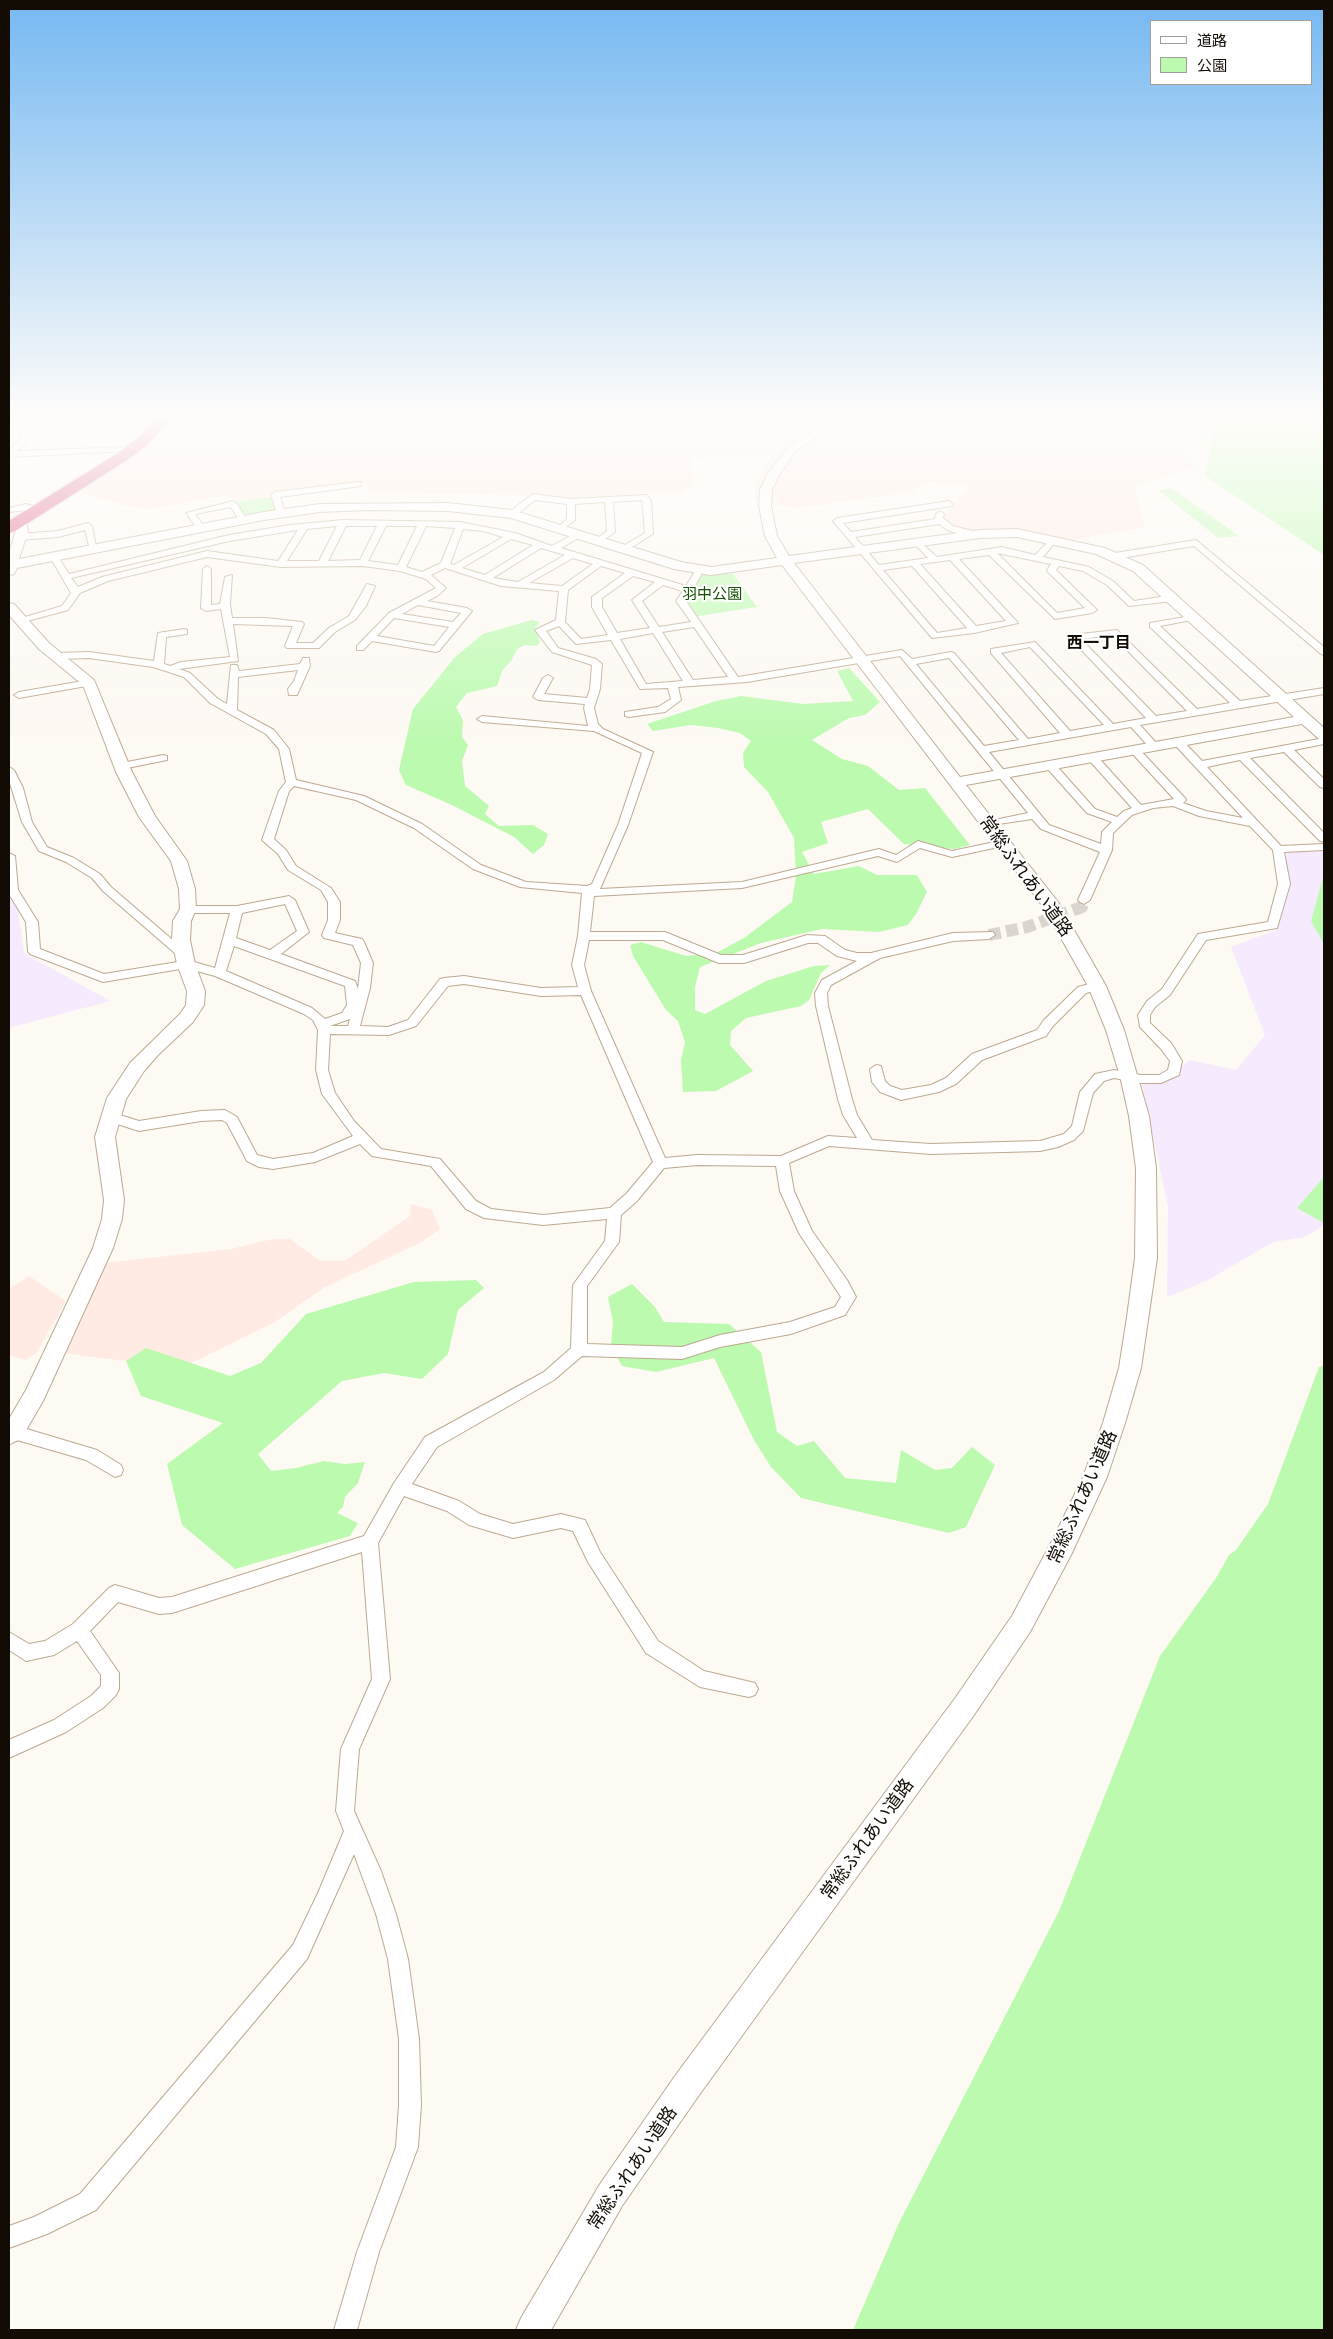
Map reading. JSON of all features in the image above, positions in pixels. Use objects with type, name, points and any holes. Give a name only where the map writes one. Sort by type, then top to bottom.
[{"type":"street","points":[[13,525],[9,567],[216,525]]},
{"type":"street","points":[[18,525],[58,534],[88,526],[94,550]]},
{"type":"street","points":[[66,578],[196,546],[262,533],[321,525]]},
{"type":"street","points":[[322,564],[342,525]]},
{"type":"street","points":[[363,563],[382,525]]},
{"type":"street","points":[[401,568],[422,525]]},
{"type":"street","points":[[445,565],[460,525]]},
{"type":"street","points":[[461,525],[484,528],[512,535],[688,589]]},
{"type":"street","points":[[551,525],[700,570],[721,571],[980,534]]},
{"type":"street","points":[[561,528],[565,525]]},
{"type":"street","points":[[599,540],[611,532],[611,525]]},
{"type":"street","points":[[624,548],[649,534],[648,525]]},
{"type":"street","name":"常総ふれあい道路","points":[[533,2330],[611,2196],[686,2087],[965,1706],[1021,1624],[1062,1547],[1094,1477],[1114,1423],[1130,1368],[1146,1258],[1146,1168],[1139,1116],[1115,1030],[1097,986],[1052,906],[786,562],[776,546],[768,525]]},
{"type":"street","points":[[841,525],[936,636],[1014,623],[952,557]]},
{"type":"street","points":[[849,535],[913,525]]},
{"type":"street","points":[[946,525],[967,533],[1017,533],[1115,556],[1145,573],[1324,736]]},
{"type":"street","points":[[280,564],[304,527]]},
{"type":"street","points":[[184,532],[196,546]]},
{"type":"street","points":[[256,541],[262,533]]},
{"type":"street","points":[[555,548],[579,534]]},
{"type":"street","points":[[455,568],[512,535]]},
{"type":"street","points":[[1037,558],[1052,541]]},
{"type":"street","points":[[918,543],[935,560]]},
{"type":"street","points":[[1115,556],[1196,543],[1324,652]]},
{"type":"street","points":[[486,578],[541,544]]},
{"type":"street","points":[[245,558],[251,550]]},
{"type":"street","points":[[877,568],[1002,550],[1086,569],[1100,576],[1132,604],[1173,598]]},
{"type":"street","points":[[990,551],[1055,616],[1092,610],[1051,570],[1057,562]]},
{"type":"street","points":[[54,557],[75,592],[105,579],[207,554],[280,564],[363,563],[401,568],[429,577],[440,588],[434,594],[392,615],[360,648]]},
{"type":"street","points":[[519,585],[572,554]]},
{"type":"street","points":[[422,575],[445,565],[486,578],[519,585],[564,589],[601,562]]},
{"type":"street","points":[[914,563],[974,630]]},
{"type":"street","points":[[207,568],[206,608],[226,606]]},
{"type":"street","points":[[700,570],[681,601],[734,680]]},
{"type":"street","points":[[632,572],[597,597],[597,608],[643,687],[734,680],[902,653],[1044,826],[1106,850]]},
{"type":"street","points":[[229,577],[226,606],[235,659],[232,711]]},
{"type":"street","points":[[662,581],[637,600],[690,684]]},
{"type":"street","points":[[293,693],[305,666],[306,656],[332,630],[352,618],[361,606],[370,586]]},
{"type":"street","points":[[560,622],[564,589]]},
{"type":"street","points":[[20,620],[66,608],[78,590]]},
{"type":"street","points":[[369,638],[436,649],[466,611],[415,602]]},
{"type":"street","points":[[9,607],[57,656],[89,683],[122,766],[147,817],[179,860],[187,889],[188,909],[182,921],[181,940],[185,961],[196,991],[195,1005],[187,1018],[151,1051],[137,1067],[117,1098],[105,1137],[114,1200],[112,1219],[106,1238],[87,1285],[35,1394],[10,1435],[91,1455],[115,1470]]},
{"type":"street","points":[[392,615],[456,625]]},
{"type":"street","points":[[1194,617],[1154,624],[1237,704]]},
{"type":"street","points":[[228,621],[299,624],[290,646],[316,646]]},
{"type":"street","points":[[560,622],[579,642],[697,624]]},
{"type":"street","points":[[560,622],[540,630],[555,650],[593,661],[597,664],[595,689],[588,708],[596,728],[648,752],[623,825],[604,871],[597,886],[588,891]]},
{"type":"street","points":[[164,667],[161,635],[184,632]]},
{"type":"street","points":[[1152,718],[1074,638],[1114,632],[1193,711]]},
{"type":"street","points":[[1067,734],[994,651],[1032,644],[1110,726]]},
{"type":"street","points":[[57,656],[89,655],[164,667],[186,675],[214,701],[270,732],[284,749],[291,782],[284,791],[268,840],[282,852],[292,868],[325,888],[334,902],[334,920],[328,935],[358,942],[366,963],[364,988],[354,1030]]},
{"type":"street","points":[[909,662],[951,655],[1025,741]]},
{"type":"street","points":[[164,667],[235,659]]},
{"type":"street","points":[[234,675],[305,666]]},
{"type":"street","points":[[548,678],[538,697],[591,701]]},
{"type":"street","points":[[19,695],[89,683]]},
{"type":"street","points":[[629,714],[661,710],[676,700],[672,685]]},
{"type":"street","points":[[981,750],[1152,718],[1324,691]]},
{"type":"street","points":[[482,719],[585,729],[596,728]]},
{"type":"street","points":[[956,782],[1306,719]]},
{"type":"street","points":[[1132,722],[1154,746]]},
{"type":"street","points":[[323,1027],[322,1070],[328,1094],[361,1138],[383,1155],[434,1162],[471,1205],[489,1214],[543,1220],[614,1213],[632,1197],[660,1163],[697,1160],[782,1161],[828,1141],[931,1149],[1040,1146],[1058,1142],[1069,1137],[1078,1128],[1087,1092],[1100,1077],[1114,1074],[1141,1079],[1161,1079],[1174,1072],[1176,1061],[1166,1046],[1144,1024],[1144,1015],[1151,1004],[1166,992],[1202,937],[1273,925],[1284,884],[1278,849],[1178,742]]},
{"type":"street","points":[[1199,765],[1324,742]]},
{"type":"street","points":[[1287,748],[1324,785]]},
{"type":"street","points":[[1084,900],[1106,850],[1108,832],[1119,821],[1139,809],[1174,804],[1181,800],[1134,750]]},
{"type":"street","points":[[1092,757],[1139,809]]},
{"type":"street","points":[[1243,757],[1324,839]]},
{"type":"street","points":[[122,766],[163,758]]},
{"type":"street","points":[[1050,765],[1091,811],[1119,821]]},
{"type":"street","points":[[9,770],[18,788],[26,822],[43,848],[70,860],[96,876],[107,889],[185,961],[219,973],[308,1011],[323,1027],[389,1031],[412,1023],[444,982],[464,980],[541,992],[585,991]]},
{"type":"street","points":[[291,782],[360,798],[418,826],[477,867],[524,885],[588,891],[725,887],[742,885],[879,852],[897,859],[918,844],[952,854],[1004,843]]},
{"type":"street","points":[[1174,804],[1203,814],[1253,823]]},
{"type":"street","points":[[989,824],[1035,815]]},
{"type":"street","points":[[1278,849],[1324,847]]},
{"type":"street","points":[[9,856],[12,890],[32,922],[34,951],[103,978],[185,961]]},
{"type":"street","points":[[588,891],[584,936],[578,965],[585,991],[660,1163]]},
{"type":"street","points":[[188,909],[237,910],[289,900],[303,932]]},
{"type":"street","points":[[219,973],[230,940],[237,910]]},
{"type":"street","points":[[272,955],[303,932],[329,932]]},
{"type":"street","points":[[584,936],[665,936],[719,959],[744,959],[807,939],[821,940],[842,953],[857,958],[954,937],[989,935]]},
{"type":"street","points":[[230,940],[351,984],[353,1004],[346,1016],[323,1027]]},
{"type":"street","points":[[867,1143],[850,1115],[845,1099],[821,993],[826,983],[832,978],[876,955]]},
{"type":"street","points":[[876,1069],[879,1082],[885,1089],[901,1095],[934,1089],[951,1081],[977,1057],[1042,1033],[1048,1023],[1082,990],[1097,986]]},
{"type":"street","points":[[110,1117],[139,1126],[201,1116],[225,1115],[232,1120],[252,1158],[259,1162],[273,1164],[315,1156],[361,1138]]},
{"type":"street","points":[[346,2330],[368,2252],[407,2147],[410,2104],[409,2039],[398,1959],[386,1914],[371,1871],[344,1811],[350,1749],[381,1679],[370,1542],[400,1488],[432,1442],[549,1376],[579,1350],[682,1353],[720,1341],[791,1328],[840,1311],[849,1298],[842,1284],[806,1234],[787,1191],[782,1161]]},
{"type":"street","points":[[579,1350],[580,1286],[612,1242],[614,1213]]},
{"type":"street","points":[[400,1488],[418,1492],[453,1506],[475,1520],[513,1531],[561,1521],[579,1525],[594,1557],[652,1647],[700,1679],[748,1689]]},
{"type":"street","points":[[9,1640],[26,1653],[48,1649],[79,1630],[115,1593],[159,1606],[172,1605],[370,1542]]},
{"type":"street","points":[[9,1750],[60,1726],[97,1702],[110,1689],[110,1673],[79,1630]]},
{"type":"street","points":[[9,2237],[39,2226],[88,2202],[300,1952],[325,1900],[353,1832]]},
{"type":"shaded area","points":[[952,525],[1145,525],[1145,527],[1067,541],[975,532]]},
{"type":"shaded area","points":[[1324,851],[1324,1225],[1305,1237],[1273,1242],[1208,1280],[1167,1297],[1168,1207],[1141,1079],[1174,1072],[1190,1060],[1236,1070],[1265,1035],[1231,947],[1276,930],[1290,885],[1283,856],[1289,852]]},
{"type":"shaded area","points":[[9,853],[24,953],[110,1001],[9,1028]]},
{"type":"shaded area","points":[[411,1204],[432,1210],[440,1229],[420,1243],[323,1288],[275,1322],[181,1368],[62,1353],[95,1264],[231,1249],[273,1239],[290,1239],[320,1261],[345,1261],[410,1216]]},
{"type":"shaded area","points":[[29,1276],[66,1301],[37,1352],[26,1360],[9,1355],[9,1289]]},
{"type":"green space","points":[[1202,525],[1224,525],[1239,536],[1218,538]]},
{"type":"green space","points":[[1279,525],[1324,525],[1324,555]]},
{"type":"green space","name":"羽中公園","points":[[701,574],[733,574],[757,607],[698,616],[688,602],[690,594]]},
{"type":"green space","points":[[532,620],[540,622],[535,628],[540,642],[537,646],[525,645],[517,649],[511,661],[502,671],[497,686],[467,693],[456,707],[463,720],[462,737],[468,745],[462,761],[465,786],[489,806],[485,814],[499,826],[533,825],[548,834],[544,845],[533,854],[514,837],[452,805],[406,785],[399,770],[413,709],[455,657],[483,634]]},
{"type":"green space","points":[[849,668],[880,702],[865,715],[849,718],[812,740],[842,759],[868,766],[899,790],[925,788],[970,845],[954,849],[904,844],[868,809],[821,822],[828,843],[802,852],[814,874],[859,866],[877,875],[917,875],[927,892],[916,914],[908,925],[879,932],[822,929],[761,943],[700,967],[695,987],[695,1010],[705,1014],[766,981],[814,966],[830,965],[821,973],[809,1000],[801,1006],[746,1018],[731,1031],[730,1045],[753,1071],[716,1091],[683,1092],[681,1060],[685,1042],[678,1021],[666,1010],[633,956],[630,945],[641,942],[686,956],[716,953],[744,938],[792,902],[796,876],[794,838],[768,792],[744,767],[743,753],[751,741],[740,733],[718,728],[691,725],[653,731],[647,724],[716,701],[741,696],[803,704],[853,701],[837,671]]},
{"type":"green space","points":[[1324,874],[1324,944],[1311,921]]},
{"type":"green space","points":[[1324,1177],[1324,1223],[1297,1208]]},
{"type":"green space","points":[[476,1280],[484,1288],[458,1310],[448,1354],[422,1379],[384,1373],[342,1381],[258,1454],[271,1471],[296,1468],[324,1461],[345,1464],[365,1462],[358,1483],[345,1497],[343,1507],[337,1513],[358,1523],[350,1536],[235,1569],[182,1525],[167,1464],[223,1423],[141,1396],[126,1361],[146,1348],[230,1376],[261,1363],[306,1314],[414,1282]]},
{"type":"green space","points":[[632,1284],[655,1307],[664,1322],[729,1324],[761,1352],[777,1432],[797,1446],[814,1441],[845,1478],[896,1483],[901,1450],[935,1470],[952,1468],[972,1447],[995,1465],[966,1527],[949,1533],[801,1498],[771,1467],[754,1440],[714,1358],[656,1372],[622,1366],[611,1346],[613,1322],[608,1297]]},
{"type":"green space","points":[[1324,1365],[1324,2330],[853,2330],[899,2223],[1059,1911],[1160,1656],[1216,1578],[1229,1555],[1236,1550],[1268,1504],[1319,1367]]},
{"type":"tunnel","points":[[989,935],[1027,927],[1082,907],[1084,900]]},
{"type":"district","name":"西一丁目","points":[[1099,643]]}]
